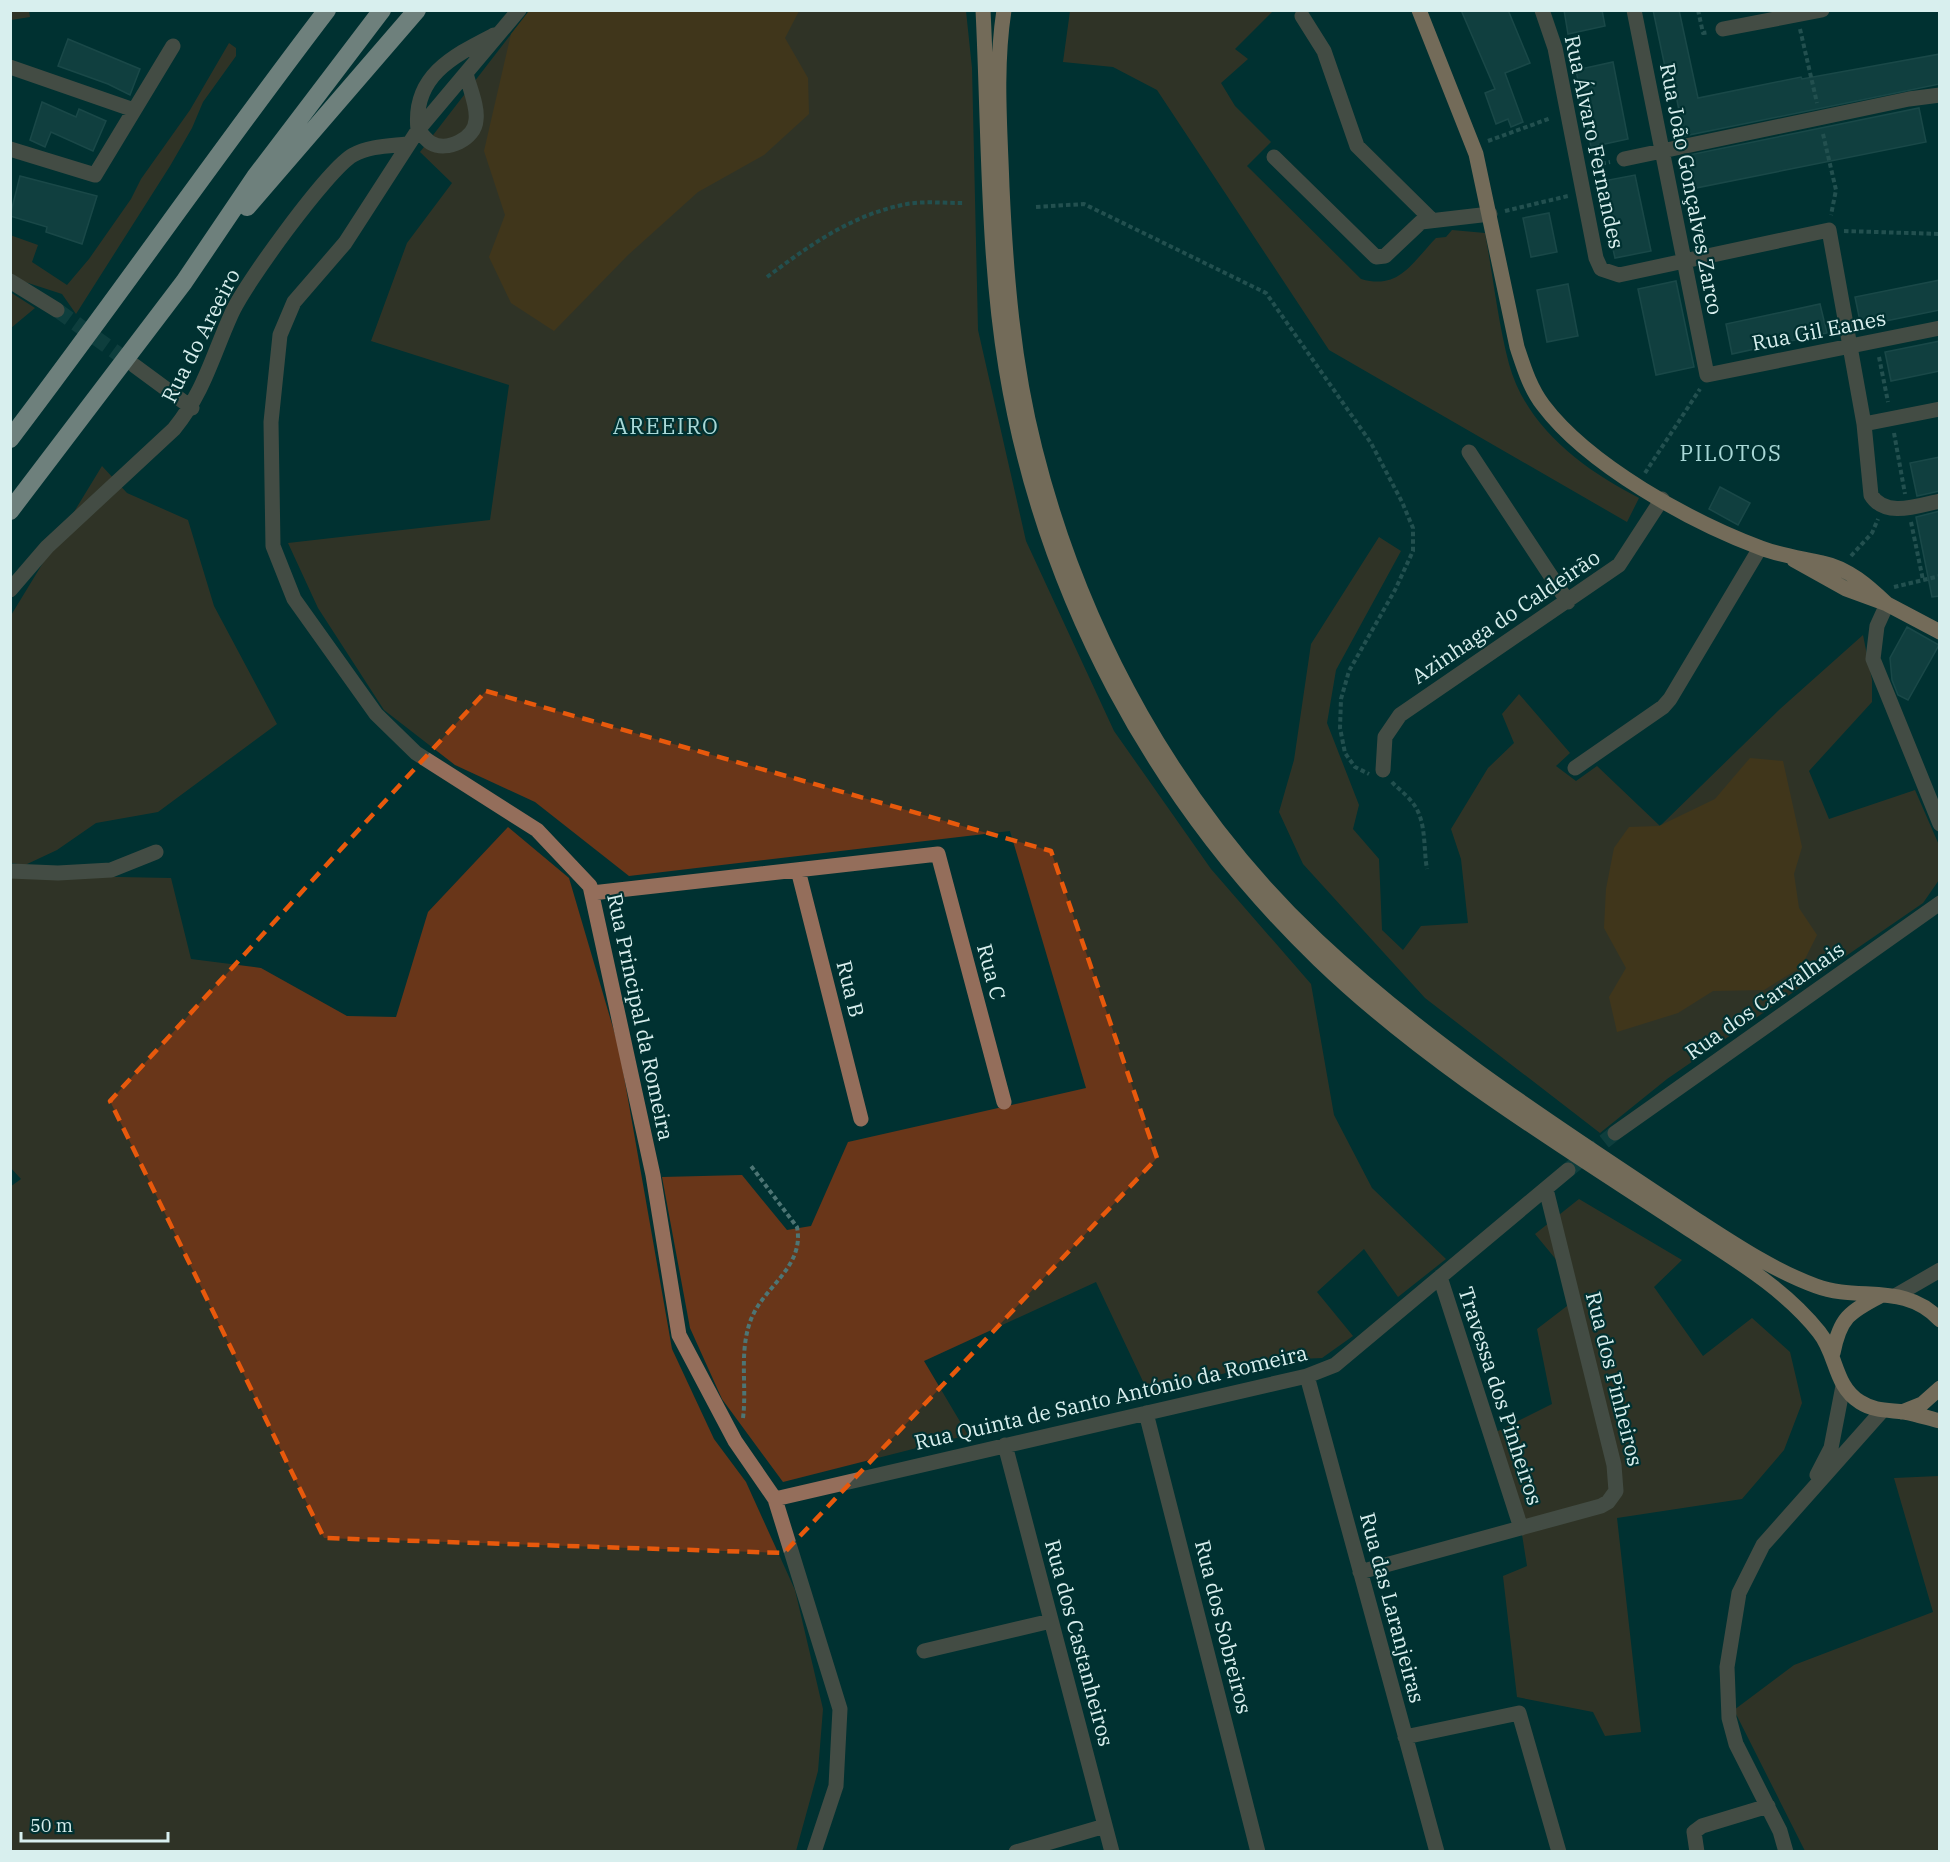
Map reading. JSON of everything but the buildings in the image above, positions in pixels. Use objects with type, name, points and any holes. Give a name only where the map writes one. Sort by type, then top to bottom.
[{"type":"highway","points":[[10,439],[96,326],[248,113],[327,10]]},
{"type":"highway","points":[[10,511],[184,282],[255,177],[382,10]]},
{"type":"highway","points":[[184,282],[417,10]]},
{"type":"main road","points":[[983,10],[987,155],[998,315],[1019,434],[1045,528],[1075,610],[1113,688],[1159,769],[1211,841],[1264,903],[1320,962],[1462,1077],[1776,1289],[1802,1312],[1833,1353]]},
{"type":"main road","points":[[1004,10],[998,50],[998,90],[1005,262],[1016,352],[1034,445],[1058,525],[1102,640],[1132,699],[1175,769],[1220,832],[1265,887],[1315,939],[1435,1040],[1549,1121],[1757,1259],[1819,1288],[1905,1296],[1928,1306],[1940,1320]]},
{"type":"main road","points":[[1419,10],[1473,146],[1490,214],[1517,347],[1526,376],[1542,403],[1562,428],[1589,452],[1662,499],[1760,548],[1792,559],[1846,589],[1887,604],[1940,632]]},
{"type":"main road","points":[[1888,1296],[1851,1311],[1838,1330],[1833,1353],[1836,1373],[1843,1386],[1858,1401],[1882,1411],[1902,1412],[1940,1421]]},
{"type":"main road","points":[[1902,1412],[1922,1404],[1940,1388]]},
{"type":"street","name":"Rua Principal da Romeira","points":[[519,10],[407,144],[345,243],[294,302],[280,335],[272,422],[273,546],[294,600],[376,714],[416,753],[537,830],[590,886],[653,1175],[679,1335],[733,1437],[775,1498],[840,1709],[836,1786],[814,1851]]},
{"type":"street","name":"Rua Álvaro Fernandes","points":[[1542,10],[1555,48],[1596,258],[1606,273],[1619,275],[1684,259]]},
{"type":"street","name":"Rua João Gonçalves Zarco","points":[[1634,10],[1707,375]]},
{"type":"street","points":[[1723,29],[1822,10]]},
{"type":"street","points":[[1302,16],[1324,51],[1356,144],[1432,220]]},
{"type":"street","points":[[466,73],[476,120],[472,130],[464,140],[442,146],[432,143],[418,130],[416,112],[423,87],[451,57],[502,31]]},
{"type":"street","points":[[10,149],[96,175],[172,46]]},
{"type":"street","points":[[10,67],[134,110]]},
{"type":"street","points":[[1624,159],[1820,120],[1909,99],[1940,95]]},
{"type":"street","name":"Rua do Areeiro","points":[[10,591],[47,547],[174,429],[192,408],[206,380],[231,314],[248,284],[340,165],[351,156],[364,150],[407,144]]},
{"type":"street","points":[[1274,157],[1376,257],[1385,256],[1419,223],[1490,214]]},
{"type":"street","points":[[1684,259],[1828,230],[1864,424],[1870,495],[1883,507],[1908,508],[1940,501]]},
{"type":"street","points":[[10,280],[57,310]]},
{"type":"street","name":"Rua Gil Eanes","points":[[1707,375],[1940,328]]},
{"type":"street","points":[[135,366],[192,408]]},
{"type":"street","points":[[1864,424],[1940,409]]},
{"type":"street","points":[[1469,452],[1568,602]]},
{"type":"street","name":"Azinhaga do Caldeirão","points":[[1383,770],[1385,737],[1400,715],[1619,565],[1662,499]]},
{"type":"street","points":[[1575,768],[1663,707],[1670,699],[1760,548]]},
{"type":"street","points":[[1887,604],[1877,626],[1873,659],[1940,824]]},
{"type":"street","points":[[10,871],[58,873],[111,870],[156,852]]},
{"type":"street","name":"Rua C","points":[[798,870],[938,854],[1004,1102]]},
{"type":"street","points":[[592,893],[798,870]]},
{"type":"street","name":"Rua B","points":[[798,870],[861,1119]]},
{"type":"street","name":"Rua dos Carvalhais","points":[[1615,1133],[1940,903]]},
{"type":"street","name":"Rua Quinta de Santo António da Romeira","points":[[775,1498],[1306,1376],[1335,1365],[1568,1170]]},
{"type":"street","name":"Rua dos Pinheiros","points":[[1360,1572],[1600,1506],[1612,1497],[1618,1483],[1546,1189]]},
{"type":"street","points":[[1888,1296],[1940,1270]]},
{"type":"street","name":"Travessa dos Pinheiros","points":[[1440,1278],[1521,1528]]},
{"type":"street","name":"Rua das Laranjeiras","points":[[1306,1376],[1437,1851]]},
{"type":"street","points":[[1797,1505],[1821,1469],[1831,1448],[1843,1386]]},
{"type":"street","points":[[1786,1851],[1780,1831],[1736,1744],[1729,1719],[1727,1667],[1739,1593],[1763,1545],[1882,1411]]},
{"type":"street","name":"Rua dos Sobreiros","points":[[1146,1413],[1258,1851]]},
{"type":"street","name":"Rua dos Castanheiros","points":[[1005,1445],[1112,1851]]},
{"type":"street","points":[[924,1651],[1051,1621]]},
{"type":"street","points":[[1405,1737],[1519,1713],[1559,1851]]},
{"type":"street","points":[[1697,1851],[1694,1832],[1702,1826],[1768,1806]]},
{"type":"street","points":[[1023,1850],[1105,1826]]},
{"type":"path","points":[[1797,15],[1836,190],[1828,230],[1940,234]]},
{"type":"path","points":[[1473,146],[1568,111]]},
{"type":"path","points":[[1578,169],[1624,159]]},
{"type":"path","points":[[1490,214],[1584,193]]},
{"type":"path","points":[[767,277],[816,241],[865,215],[909,203],[963,203]]},
{"type":"path","points":[[1036,207],[1084,204],[1266,293],[1371,443],[1413,528],[1413,551],[1395,590],[1349,671],[1341,699],[1340,728],[1345,753],[1355,767],[1364,773],[1376,775],[1383,770],[1393,784],[1412,801],[1423,820],[1423,847],[1427,869]]},
{"type":"path","points":[[1876,341],[1923,580]]},
{"type":"path","points":[[1638,485],[1707,375]]},
{"type":"path","points":[[1845,563],[1872,533],[1883,507]]},
{"type":"path","points":[[1891,587],[1940,576]]},
{"type":"path","points":[[733,1437],[742,1419],[746,1394],[743,1358],[750,1320],[796,1256],[799,1239],[797,1227],[751,1166]]},
{"type":"highlighted area","points":[[486,691],[1051,851],[1157,1158],[784,1553],[324,1538],[110,1101]]},
{"type":"shaded area","points":[[10,11],[29,11],[30,17],[11,20]]},
{"type":"shaded area","points":[[529,11],[966,11],[972,68],[978,330],[1026,541],[1114,731],[1211,869],[1311,984],[1334,1115],[1372,1188],[1446,1259],[1398,1297],[1364,1249],[1317,1292],[1353,1336],[1322,1358],[1279,1360],[1148,1392],[1096,1282],[924,1361],[968,1435],[783,1482],[722,1399],[690,1328],[662,1177],[742,1175],[787,1230],[811,1226],[848,1142],[1086,1088],[1010,831],[629,876],[535,802],[455,765],[384,710],[318,608],[288,543],[490,520],[509,385],[371,341],[407,243],[452,183],[420,152]]},
{"type":"shaded area","points":[[529,11],[799,11],[785,38],[808,78],[809,114],[764,155],[698,192],[628,255],[554,331],[511,303],[489,257],[505,215],[484,151],[511,34]]},
{"type":"shaded area","points":[[1070,11],[1273,11],[1235,49],[1248,59],[1221,83],[1235,106],[1271,142],[1247,166],[1361,279],[1385,281],[1395,278],[1411,265],[1436,238],[1446,237],[1452,230],[1485,233],[1502,332],[1517,387],[1543,427],[1560,444],[1598,474],[1639,498],[1627,522],[1329,350],[1157,90],[1113,67],[1063,62]]},
{"type":"shaded area","points":[[229,43],[236,48],[236,56],[203,102],[192,128],[170,166],[76,314],[62,294],[22,281],[11,273],[10,235],[38,245],[32,262],[67,285],[89,259],[131,199],[141,179],[190,110]]},
{"type":"shaded area","points":[[10,292],[35,308],[11,328],[10,328]]},
{"type":"shaded area","points":[[102,466],[127,493],[188,520],[214,606],[277,724],[158,812],[96,823],[57,850],[25,865],[11,863],[10,617]]},
{"type":"shaded area","points":[[1379,537],[1401,551],[1336,670],[1327,723],[1359,805],[1353,829],[1379,859],[1382,930],[1403,950],[1421,926],[1468,923],[1461,859],[1451,829],[1488,768],[1514,743],[1502,714],[1519,694],[1570,753],[1556,766],[1576,781],[1597,766],[1660,826],[1780,709],[1863,635],[1872,680],[1872,702],[1809,771],[1829,819],[1915,790],[1939,845],[1939,880],[1923,903],[1667,1079],[1600,1133],[1425,998],[1303,864],[1279,812],[1294,760],[1311,644]]},
{"type":"shaded area","points":[[1750,758],[1783,761],[1802,847],[1794,874],[1799,908],[1817,935],[1801,967],[1764,990],[1713,991],[1678,1013],[1617,1032],[1609,997],[1626,968],[1604,928],[1606,889],[1614,848],[1629,827],[1659,826],[1715,799]]},
{"type":"shaded area","points":[[508,827],[569,878],[619,1048],[672,1349],[714,1439],[746,1482],[795,1590],[823,1709],[818,1771],[796,1851],[11,1851],[10,1187],[21,1179],[10,1167],[11,875],[171,878],[191,959],[261,968],[347,1016],[396,1017],[428,912]]},
{"type":"shaded area","points":[[1579,1199],[1682,1260],[1654,1287],[1703,1356],[1752,1318],[1790,1352],[1802,1403],[1784,1450],[1742,1499],[1617,1518],[1641,1732],[1605,1736],[1593,1712],[1517,1697],[1503,1576],[1527,1566],[1521,1528],[1490,1435],[1552,1404],[1537,1329],[1567,1306],[1568,1274],[1535,1234]]},
{"type":"shaded area","points":[[1939,1476],[1939,1851],[1805,1851],[1734,1710],[1794,1665],[1933,1612],[1894,1478]]},
{"type":"tunnel","points":[[57,310],[135,366]]},
{"type":"tunnel","points":[[1568,1170],[1615,1133]]},
{"type":"district","name":"AREEIRO","points":[[666,426]]},
{"type":"district","name":"PILOTOS","points":[[1731,453]]}]
